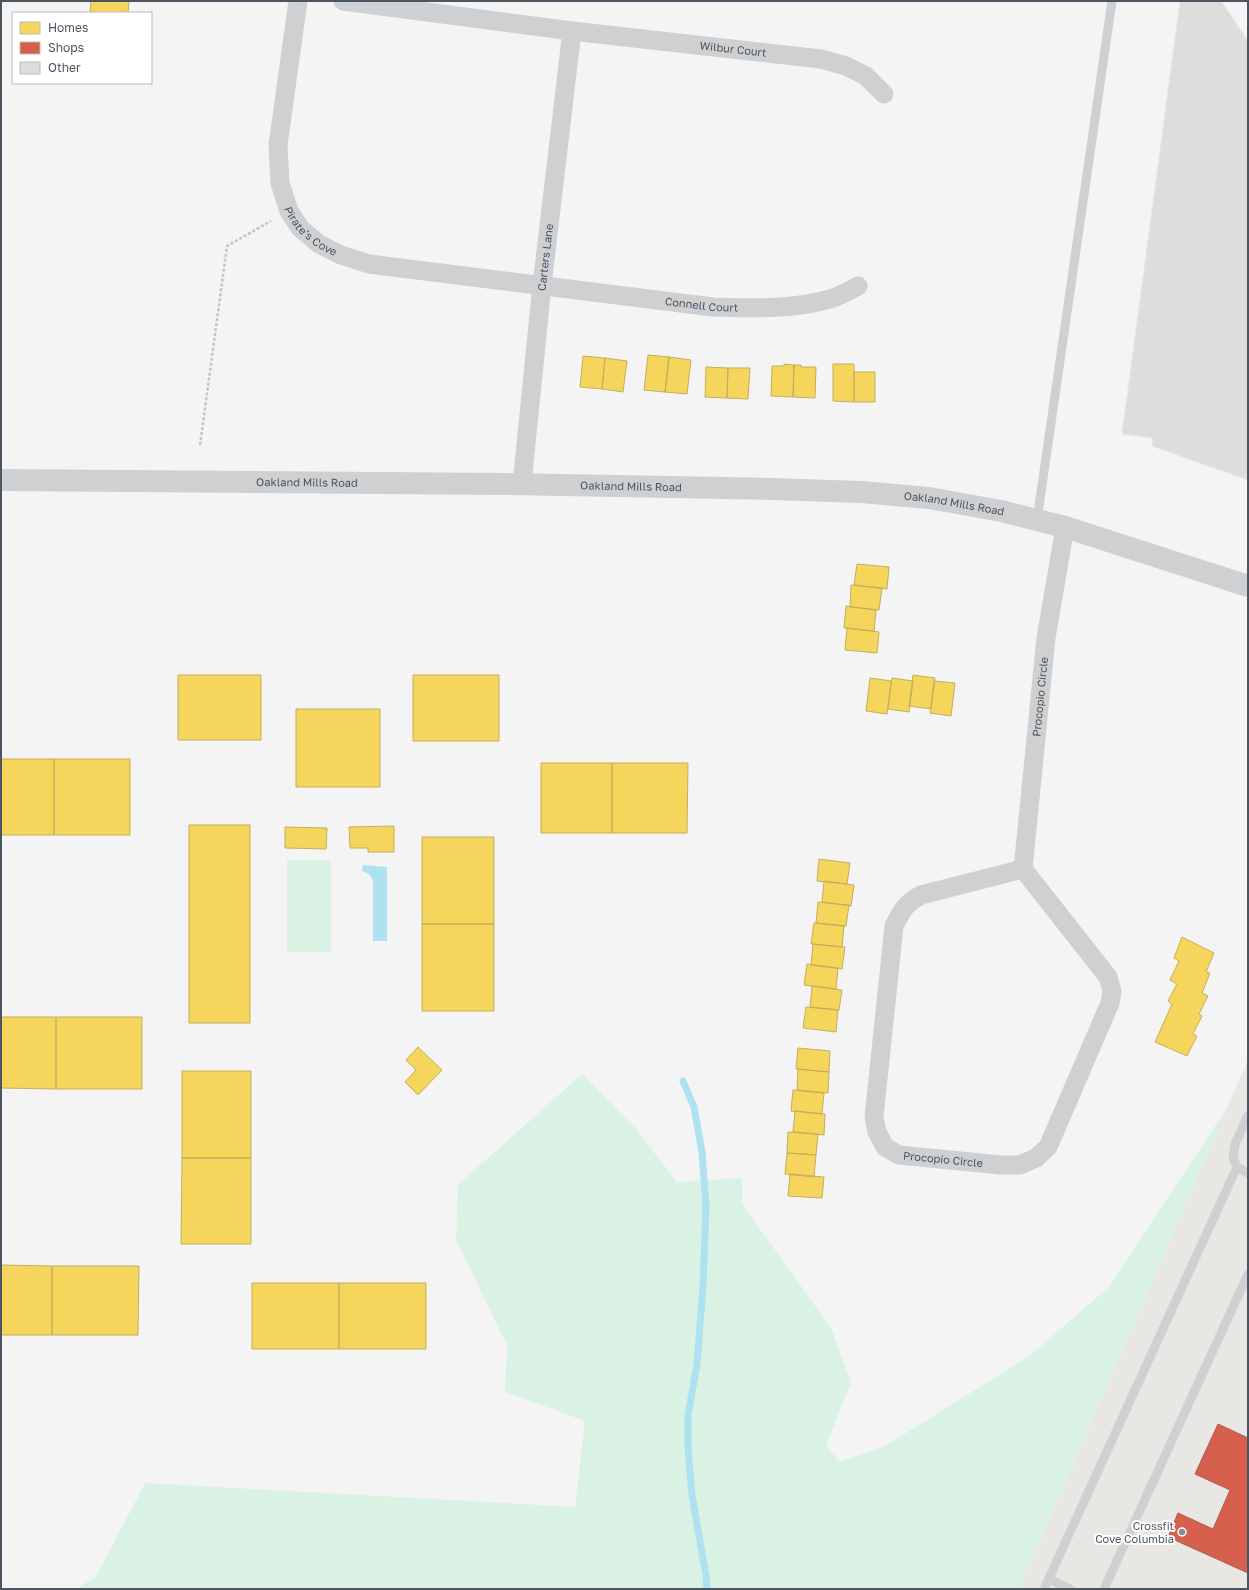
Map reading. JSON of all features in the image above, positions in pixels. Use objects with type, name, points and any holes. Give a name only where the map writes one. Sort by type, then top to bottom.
[{"type":"street","name":"Pirate's Cove","points":[[298,1],[278,145],[280,183],[289,211],[300,228],[319,244],[341,255],[368,264],[542,285]]},
{"type":"street","points":[[343,1],[572,31]]},
{"type":"street","name":"Wilbur Court","points":[[572,31],[821,59],[846,66],[866,76],[884,94]]},
{"type":"street","name":"Carters Lane","points":[[522,484],[542,285],[572,31]]},
{"type":"street","name":"Connell Court","points":[[542,285],[713,307],[763,309],[800,306],[832,299],[858,286]]},
{"type":"street","name":"Oakland Mills Road","points":[[1,480],[522,484],[861,492],[928,498],[1001,511],[1065,527],[1248,586]]},
{"type":"street","name":"Procopio Circle","points":[[1023,869],[921,894],[909,902],[901,912],[894,926],[874,1117],[877,1132],[885,1146],[899,1154],[1001,1165],[1020,1165],[1036,1158],[1048,1147],[1110,1003],[1112,990],[1108,977],[1023,869],[1046,638],[1065,527]]},
{"type":"lane","points":[[1037,520],[1112,1]]},
{"type":"lane","points":[[1248,1116],[1236,1144],[1233,1158],[1237,1167],[1248,1173]]},
{"type":"lane","points":[[1044,1589],[1237,1167]]},
{"type":"lane","points":[[1104,1589],[1248,1274]]},
{"type":"lane","points":[[1049,1579],[1070,1589]]},
{"type":"path","points":[[200,445],[227,246],[289,211]]},
{"type":"shaded area","points":[[1248,1060],[1248,1589],[1018,1589],[1043,1533]]},
{"type":"green space","points":[[287,860],[331,860],[331,952],[287,952]]},
{"type":"green space","points":[[582,1074],[635,1128],[677,1182],[742,1178],[742,1204],[831,1328],[851,1382],[826,1446],[840,1462],[885,1446],[1028,1357],[1109,1287],[1229,1105],[1018,1589],[76,1589],[96,1577],[145,1483],[575,1507],[585,1421],[505,1392],[507,1345],[456,1240],[458,1185]]},
{"type":"water","points":[[363,865],[387,867],[387,941],[373,941],[373,880],[369,874],[362,871]]},
{"type":"building: Homes","points":[[91,1],[129,1],[128,12],[90,12]]},
{"type":"building: Homes","points":[[648,355],[669,357],[665,392],[644,390]]},
{"type":"building: Homes","points":[[583,356],[605,358],[602,389],[580,387]]},
{"type":"building: Homes","points":[[669,357],[691,360],[687,394],[665,392]]},
{"type":"building: Homes","points":[[605,358],[627,361],[623,392],[602,389]]},
{"type":"building: Homes","points":[[784,364],[794,365],[793,397],[771,396],[772,366],[784,366]]},
{"type":"building: Homes","points":[[833,364],[854,364],[854,402],[833,401]]},
{"type":"building: Homes","points":[[794,365],[801,365],[801,367],[816,367],[815,398],[793,397]]},
{"type":"building: Homes","points":[[706,367],[728,368],[727,398],[705,397]]},
{"type":"building: Homes","points":[[728,368],[750,368],[748,399],[727,398]]},
{"type":"building: Homes","points":[[854,372],[875,372],[875,402],[854,402]]},
{"type":"building: Homes","points":[[857,564],[889,567],[887,589],[854,585]]},
{"type":"building: Homes","points":[[851,585],[882,588],[879,610],[850,607]]},
{"type":"building: Homes","points":[[846,606],[876,610],[874,631],[844,628]]},
{"type":"building: Homes","points":[[847,628],[879,632],[877,653],[845,650]]},
{"type":"building: Homes","points":[[178,675],[261,675],[261,740],[178,740]]},
{"type":"building: Homes","points":[[413,675],[499,675],[499,741],[413,741]]},
{"type":"building: Homes","points":[[913,675],[935,678],[931,709],[909,706]]},
{"type":"building: Homes","points":[[870,678],[891,681],[887,714],[866,711]]},
{"type":"building: Homes","points":[[892,678],[913,681],[909,712],[888,709]]},
{"type":"building: Homes","points":[[934,681],[955,683],[951,716],[930,713]]},
{"type":"building: Homes","points":[[296,709],[380,709],[380,787],[296,787]]},
{"type":"building: Homes","points":[[1,759],[54,759],[54,835],[1,835]]},
{"type":"building: Homes","points":[[54,759],[130,759],[130,835],[54,835]]},
{"type":"building: Homes","points":[[541,763],[612,763],[612,833],[541,833]]},
{"type":"building: Homes","points":[[612,763],[688,763],[687,833],[612,833]]},
{"type":"building: Homes","points":[[189,825],[250,825],[250,1023],[189,1023]]},
{"type":"building: Homes","points":[[394,826],[394,852],[368,852],[368,848],[350,848],[349,827]]},
{"type":"building: Homes","points":[[285,827],[327,828],[326,849],[285,848]]},
{"type":"building: Homes","points":[[422,837],[494,837],[494,924],[422,924]]},
{"type":"building: Homes","points":[[819,859],[850,863],[847,884],[817,881]]},
{"type":"building: Homes","points":[[824,881],[854,885],[851,906],[822,902]]},
{"type":"building: Homes","points":[[818,902],[849,905],[846,926],[816,923]]},
{"type":"building: Homes","points":[[814,923],[844,926],[842,947],[811,944]]},
{"type":"building: Homes","points":[[422,924],[494,924],[494,1011],[422,1011]]},
{"type":"building: Homes","points":[[1182,937],[1214,953],[1206,972],[1210,973],[1202,993],[1208,996],[1199,1014],[1202,1016],[1193,1034],[1197,1036],[1187,1056],[1155,1042],[1172,1004],[1168,1001],[1177,984],[1170,980],[1179,961],[1174,958]]},
{"type":"building: Homes","points":[[813,944],[845,947],[842,969],[811,965]]},
{"type":"building: Homes","points":[[807,964],[838,968],[836,989],[804,985]]},
{"type":"building: Homes","points":[[812,986],[842,990],[839,1010],[810,1007]]},
{"type":"building: Homes","points":[[806,1007],[838,1010],[836,1032],[803,1028]]},
{"type":"building: Homes","points":[[1,1017],[56,1017],[56,1089],[1,1088]]},
{"type":"building: Homes","points":[[56,1017],[142,1017],[142,1089],[56,1089]]},
{"type":"building: Homes","points":[[418,1047],[442,1070],[418,1095],[405,1082],[416,1070],[406,1060]]},
{"type":"building: Homes","points":[[798,1048],[830,1051],[829,1072],[796,1069]]},
{"type":"building: Homes","points":[[798,1069],[829,1072],[828,1093],[797,1090]]},
{"type":"building: Homes","points":[[182,1071],[251,1071],[251,1158],[182,1158]]},
{"type":"building: Homes","points":[[793,1090],[824,1093],[822,1114],[791,1111]]},
{"type":"building: Homes","points":[[795,1111],[825,1114],[824,1135],[793,1132]]},
{"type":"building: Homes","points":[[788,1132],[818,1134],[816,1155],[787,1153]]},
{"type":"building: Homes","points":[[787,1153],[816,1155],[814,1177],[785,1174]]},
{"type":"building: Homes","points":[[182,1158],[251,1158],[251,1244],[181,1244]]},
{"type":"building: Homes","points":[[790,1174],[824,1177],[822,1198],[788,1196]]},
{"type":"building: Homes","points":[[1,1265],[52,1266],[52,1335],[1,1335]]},
{"type":"building: Homes","points":[[52,1266],[139,1266],[138,1335],[52,1335]]},
{"type":"building: Homes","points":[[252,1283],[339,1283],[339,1349],[252,1349]]},
{"type":"building: Homes","points":[[339,1283],[426,1283],[426,1349],[339,1349]]},
{"type":"building: Shops","points":[[1218,1424],[1248,1438],[1248,1573],[1168,1537],[1178,1513],[1213,1529],[1230,1490],[1195,1474]]},
{"type":"building: Other","points":[[1180,1],[1221,1],[1248,41],[1248,480],[1152,446],[1153,438],[1122,434]]},
{"type":"waterway","points":[[683,1081],[694,1107],[702,1152],[706,1206],[703,1286],[697,1364],[688,1415],[688,1448],[692,1495],[707,1589]]},
{"type":"place","name":"Crossfit Cove Columbia","points":[[1182,1532]]}]
